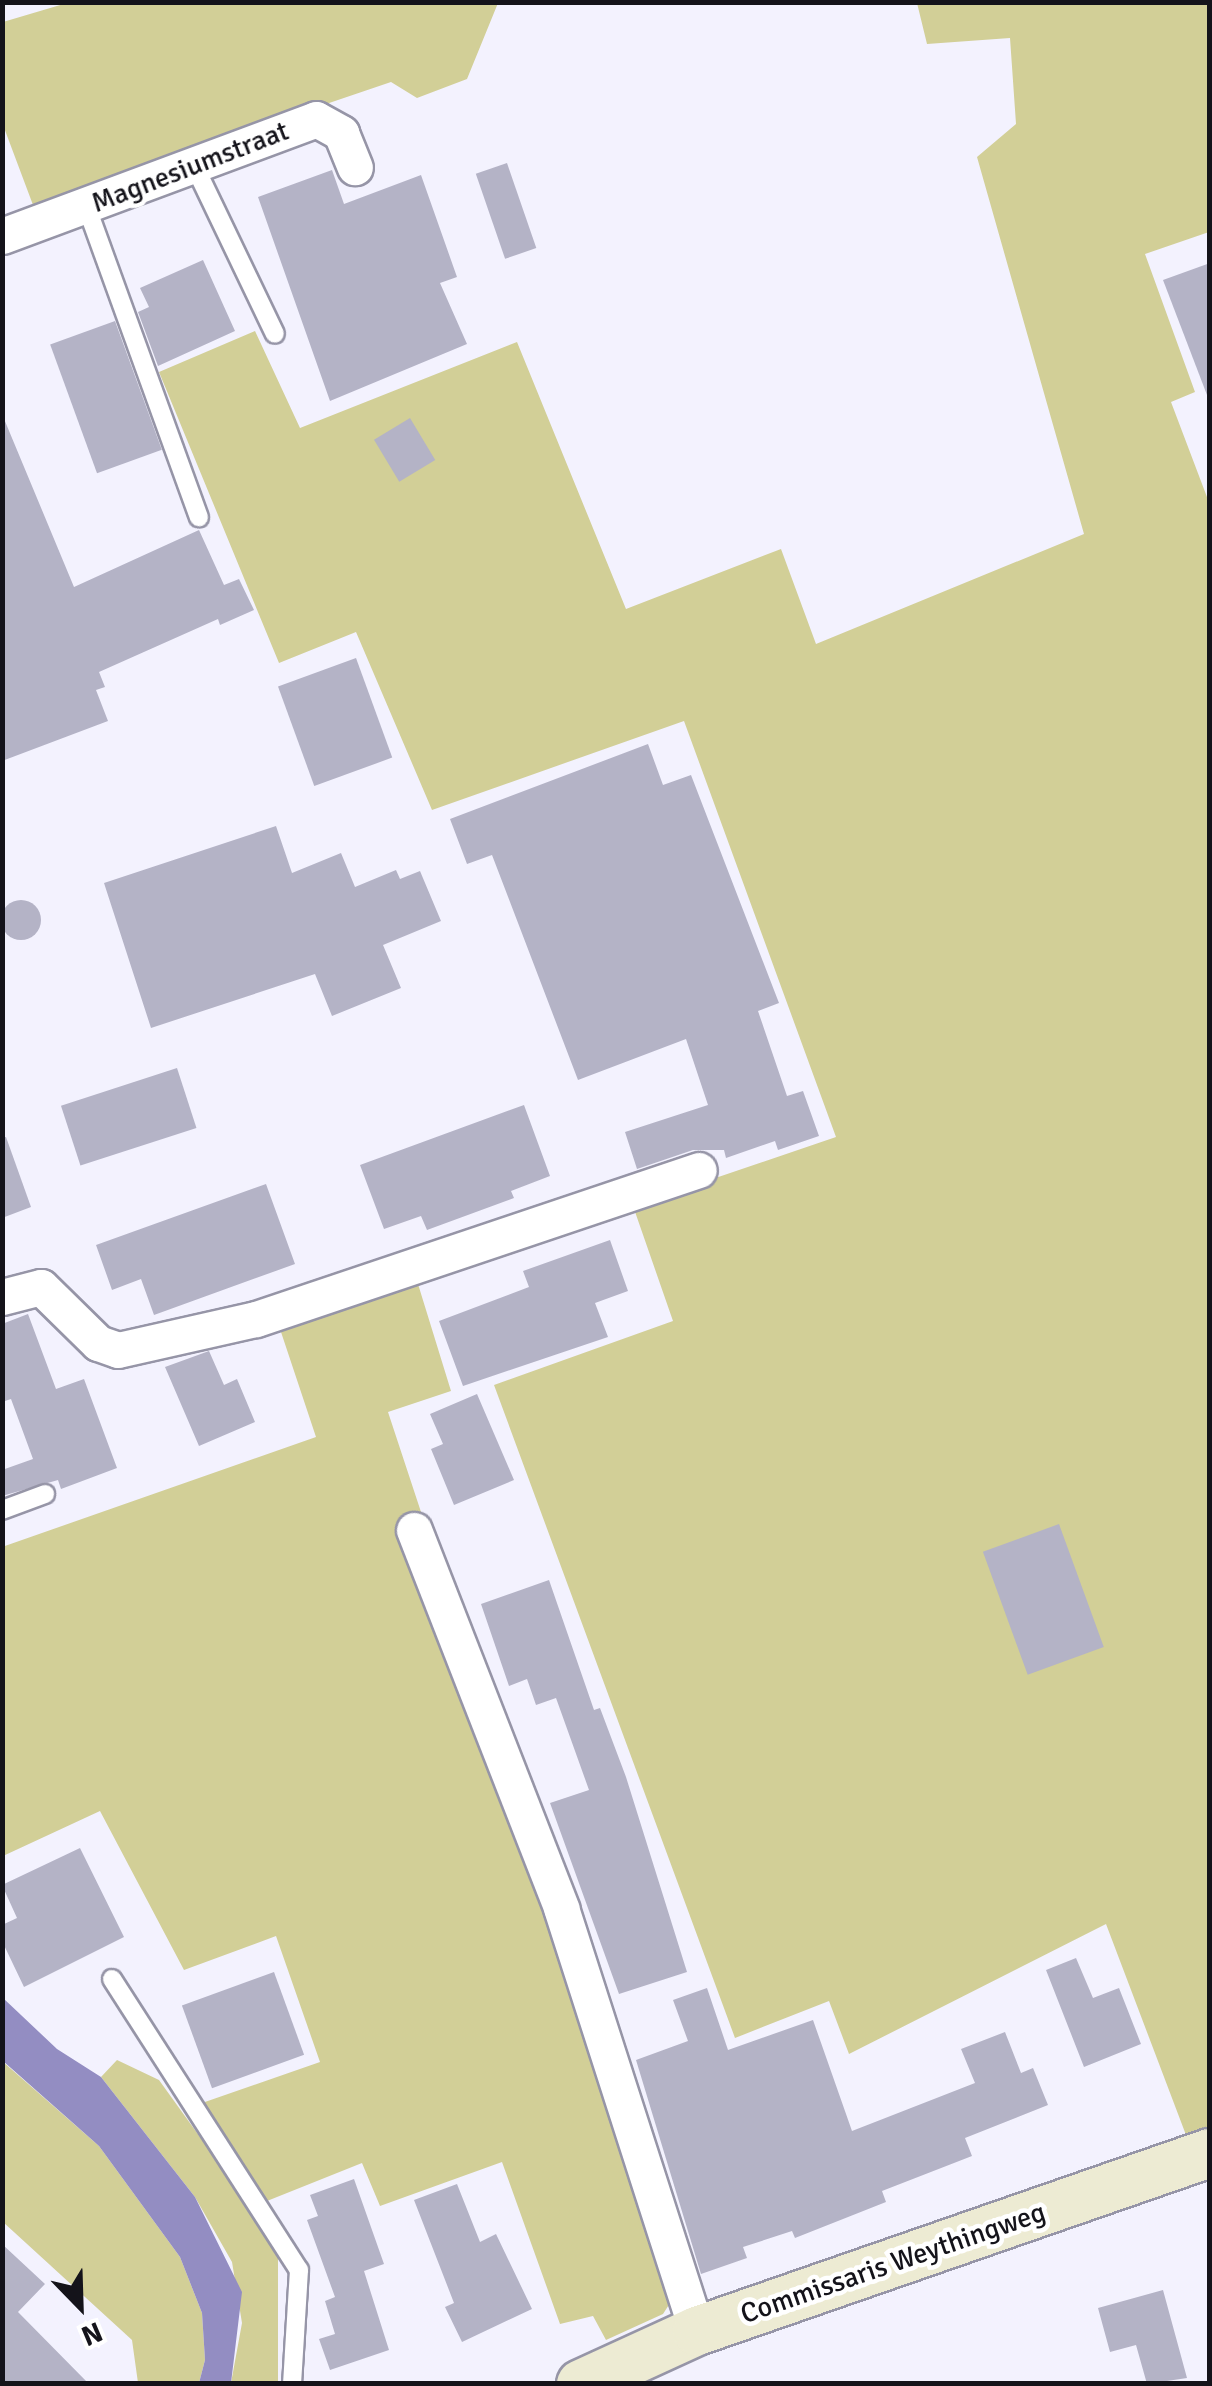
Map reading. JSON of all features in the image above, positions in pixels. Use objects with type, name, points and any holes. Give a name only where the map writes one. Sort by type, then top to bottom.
[{"type":"main road","name":"Commissaris Weythingweg","points":[[582,2384],[1210,2154]]},
{"type":"street","name":"Magnesiumstraat","points":[[2,236],[87,208],[316,119],[341,133],[355,167]]},
{"type":"street","points":[[2,1297],[41,1287],[98,1343],[118,1350],[256,1320],[699,1170]]},
{"type":"street","points":[[414,1530],[561,1908],[669,2354]]},
{"type":"lane","points":[[194,165],[275,334]]},
{"type":"lane","points":[[87,208],[199,517]]},
{"type":"lane","points":[[2,1510],[44,1494]]},
{"type":"lane","points":[[112,1979],[299,2270],[292,2384]]},
{"type":"shaded area","points":[[67,3],[498,3],[467,79],[417,98],[391,82],[197,148],[36,213],[3,125],[3,22]]},
{"type":"shaded area","points":[[917,3],[1209,3],[1209,232],[1145,254],[1195,392],[1171,402],[1210,505],[1209,2128],[1186,2135],[1106,1924],[849,2054],[829,2001],[735,2038],[494,1385],[673,1321],[633,1206],[836,1137],[684,721],[432,810],[356,632],[279,663],[159,372],[255,331],[300,428],[517,342],[626,609],[781,549],[816,644],[1084,534],[977,157],[1016,124],[1010,38],[927,44]]},
{"type":"shaded area","points":[[418,1284],[451,1391],[388,1412],[421,1512],[397,1523],[549,1912],[674,2297],[663,2314],[606,2340],[593,2316],[560,2324],[502,2162],[380,2206],[362,2163],[267,2201],[202,2103],[320,2062],[276,1936],[184,1970],[100,1811],[3,1856],[2,1547],[316,1437],[280,1329]]},
{"type":"shaded area","points":[[3,1998],[57,2049],[101,2077],[195,2197],[242,2292],[231,2383],[199,2383],[205,2360],[202,2313],[180,2257],[99,2146],[3,2061]]},
{"type":"shaded area","points":[[117,2060],[159,2080],[261,2222],[278,2258],[278,2383],[231,2383],[242,2323],[232,2262],[195,2197],[101,2077]]},
{"type":"shaded area","points":[[2,2061],[99,2146],[180,2257],[202,2313],[205,2360],[199,2383],[138,2383],[132,2340],[3,2222]]},
{"type":"building","points":[[507,163],[536,248],[505,259],[476,174]]},
{"type":"building","points":[[332,170],[344,204],[421,175],[457,277],[440,283],[467,344],[330,401],[258,197]]},
{"type":"building","points":[[203,260],[235,331],[158,366],[138,312],[149,307],[140,288]]},
{"type":"building","points":[[1210,263],[1210,395],[1207,395],[1163,280]]},
{"type":"building","points":[[115,321],[162,450],[97,473],[50,345]]},
{"type":"building","points":[[2,414],[74,587],[199,530],[224,585],[239,579],[254,610],[220,625],[218,619],[99,672],[105,687],[96,690],[108,721],[2,761]]},
{"type":"building","points":[[410,418],[435,460],[399,482],[374,440]]},
{"type":"building","points":[[356,658],[392,758],[314,786],[278,686]]},
{"type":"building","points":[[648,744],[663,785],[691,775],[779,1003],[758,1011],[787,1096],[803,1091],[819,1136],[778,1150],[775,1141],[726,1158],[724,1150],[693,1150],[637,1169],[625,1132],[708,1105],[686,1039],[578,1080],[492,855],[467,864],[450,819]]},
{"type":"building","points":[[276,826],[292,873],[341,853],[355,887],[396,870],[400,879],[420,871],[441,921],[383,945],[401,988],[332,1016],[315,974],[151,1028],[104,883]]},
{"type":"building","points":[[21,900],[35,906],[41,920],[35,934],[21,940],[7,934],[1,920],[7,906]]},
{"type":"building","points":[[177,1068],[196,1128],[80,1166],[61,1106]]},
{"type":"building","points":[[524,1105],[550,1176],[511,1191],[514,1198],[427,1230],[421,1216],[384,1229],[360,1165]]},
{"type":"building","points":[[6,1137],[31,1207],[2,1218],[2,1138]]},
{"type":"building","points":[[266,1184],[295,1264],[154,1315],[141,1279],[112,1290],[96,1245]]},
{"type":"building","points":[[610,1240],[628,1291],[595,1303],[608,1337],[463,1386],[439,1321],[529,1287],[523,1271]]},
{"type":"building","points":[[28,1314],[56,1389],[84,1379],[117,1468],[61,1489],[58,1480],[2,1496],[2,1470],[33,1459],[11,1399],[2,1402],[2,1324]]},
{"type":"building","points":[[209,1351],[224,1385],[237,1379],[255,1422],[199,1446],[165,1367]]},
{"type":"building","points":[[477,1394],[514,1480],[454,1505],[431,1449],[443,1444],[430,1414]]},
{"type":"building","points":[[1059,1524],[1104,1647],[1028,1675],[983,1552]]},
{"type":"building","points":[[549,1580],[594,1710],[600,1708],[626,1777],[687,1972],[619,1994],[550,1803],[589,1790],[556,1698],[536,1705],[527,1679],[509,1686],[481,1604]]},
{"type":"building","points":[[80,1848],[124,1937],[24,1987],[2,1941],[2,1925],[17,1918],[2,1885]]},
{"type":"building","points":[[1076,1958],[1093,1998],[1119,1988],[1141,2044],[1084,2067],[1046,1970]]},
{"type":"building","points":[[274,1972],[304,2055],[212,2088],[182,2006]]},
{"type":"building","points":[[707,1988],[728,2050],[813,2020],[852,2131],[975,2083],[961,2049],[1005,2032],[1021,2073],[1033,2068],[1048,2105],[965,2138],[972,2156],[882,2191],[886,2202],[795,2238],[792,2231],[743,2247],[747,2258],[701,2274],[636,2060],[688,2041],[673,2000]]},
{"type":"building","points":[[354,2179],[384,2264],[364,2271],[389,2350],[330,2370],[319,2339],[335,2334],[325,2301],[335,2297],[307,2220],[318,2216],[310,2195]]},
{"type":"building","points":[[457,2184],[480,2242],[496,2234],[532,2309],[462,2342],[445,2307],[454,2303],[414,2200]]},
{"type":"building","points":[[2,2244],[45,2284],[18,2312],[89,2384],[2,2384]]},
{"type":"building","points":[[1163,2290],[1187,2378],[1147,2384],[1136,2345],[1110,2352],[1098,2308]]}]
